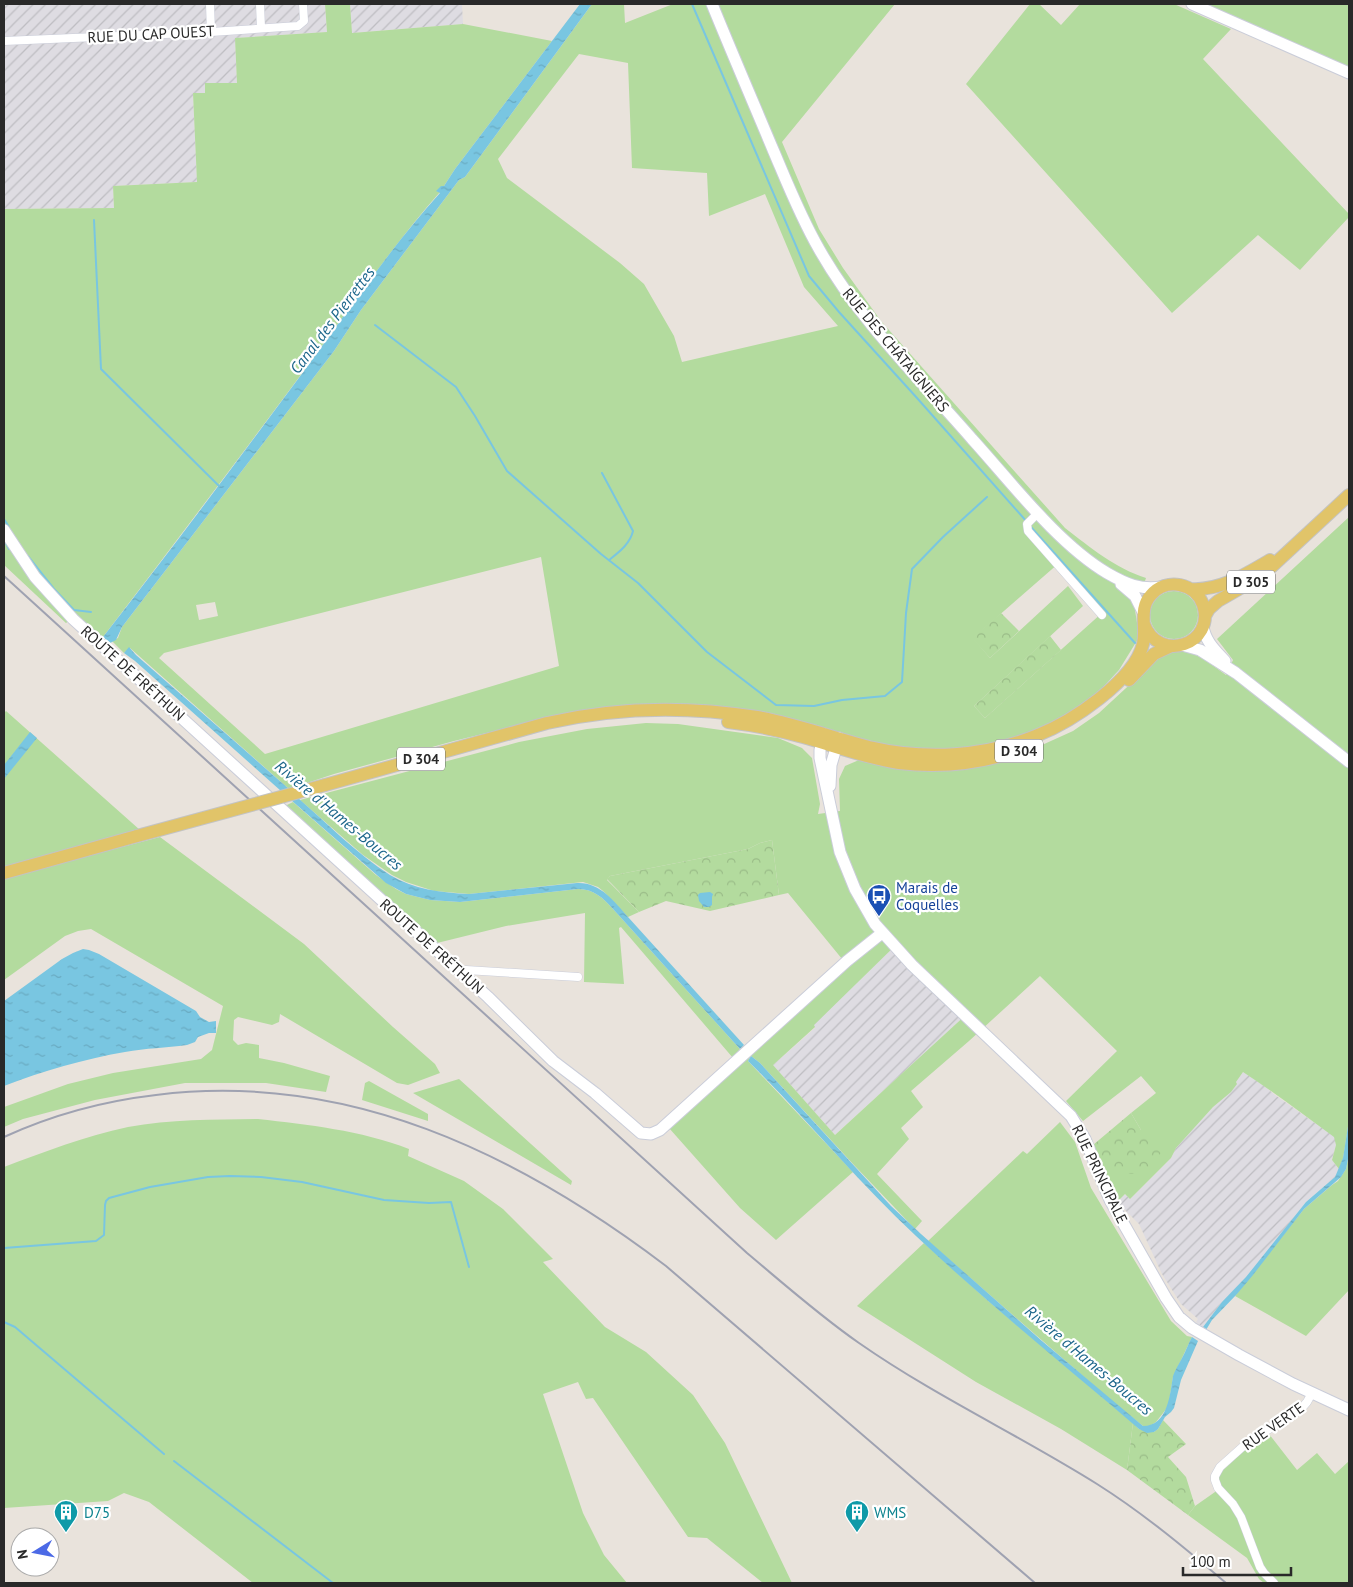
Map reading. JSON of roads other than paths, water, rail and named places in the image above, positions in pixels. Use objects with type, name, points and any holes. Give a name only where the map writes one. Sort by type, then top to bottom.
[{"type":"main road","name":"D 305","points":[[1204,621],[1215,603],[1262,575],[1349,495]]},
{"type":"main road","name":"D 305","points":[[1191,589],[1209,588],[1237,579],[1295,544]]},
{"type":"main road","points":[[1177,584],[1191,589],[1202,601],[1204,621],[1193,639],[1176,646],[1160,643],[1147,630],[1144,618],[1145,605],[1150,596],[1162,587],[1177,584]]},
{"type":"main road","name":"D 304","points":[[837,743],[929,755],[977,752],[1031,738],[1064,724],[1078,715],[1098,700],[1121,678],[1141,650],[1144,639],[1144,618]]},
{"type":"main road","name":"D 304","points":[[4,873],[540,725],[576,717],[630,711],[710,711],[757,717],[796,725],[823,738],[886,760],[921,765],[972,762],[1008,754],[1046,740],[1080,722],[1111,698],[1154,654],[1176,646]]},
{"type":"street","points":[[210,4],[211,32]]},
{"type":"street","points":[[260,4],[261,28]]},
{"type":"street","name":"RUE DU CAP OUEST","points":[[4,41],[211,32],[298,26],[304,21],[304,4]]},
{"type":"street","name":"RUE DES CHÂTAIGNIERS","points":[[712,4],[798,208],[834,274],[875,329],[1032,518],[1108,574],[1139,588],[1162,587]]},
{"type":"street","points":[[1192,4],[1349,73]]},
{"type":"street","points":[[1032,518],[1029,533],[1102,615]]},
{"type":"street","name":"ROUTE DE FRÉTHUN","points":[[4,530],[17,552],[48,593],[73,619],[462,974],[558,1065],[644,1134],[651,1134],[664,1127],[846,961],[882,933]]},
{"type":"street","points":[[1108,574],[1135,596],[1144,618]]},
{"type":"street","points":[[1204,621],[1204,633],[1209,642],[1236,673]]},
{"type":"street","points":[[1176,646],[1200,650],[1236,673],[1349,762]]},
{"type":"street","points":[[823,738],[820,750],[821,762],[832,815]]},
{"type":"street","points":[[832,815],[830,779],[837,743]]},
{"type":"street","name":"RUE PRINCIPALE","points":[[832,815],[839,846],[850,877],[866,910],[882,933],[922,975],[1071,1116],[1085,1139],[1110,1200],[1176,1313],[1192,1328],[1206,1336],[1293,1384],[1349,1410]]},
{"type":"street","points":[[462,974],[466,970],[578,977]]},
{"type":"street","name":"RUE VERTE","points":[[1274,1583],[1260,1568],[1241,1517],[1233,1504],[1218,1488],[1215,1476],[1220,1468],[1248,1442],[1300,1410],[1312,1393]]},
{"type":"water","points":[[580,4],[592,4],[465,177],[459,180],[361,310],[334,351],[122,627],[116,640],[110,643],[103,637],[387,258],[440,193],[436,191],[441,186],[444,186]]},
{"type":"water","points":[[129,647],[289,789],[281,791],[124,653]]},
{"type":"water","points":[[30,732],[37,738],[4,779],[4,765]]},
{"type":"water","points":[[298,798],[378,867],[408,884],[448,893],[469,894],[577,883],[600,889],[617,905],[744,1045],[740,1049],[609,905],[593,892],[578,889],[460,902],[430,900],[406,894],[386,883],[291,800]]},
{"type":"water","points":[[710,892],[713,894],[712,905],[704,907],[699,901],[698,895]]},
{"type":"water","points":[[83,949],[99,954],[196,1011],[200,1017],[209,1022],[216,1021],[216,1033],[209,1033],[198,1037],[195,1042],[187,1045],[133,1051],[79,1062],[49,1070],[4,1086],[4,1001],[62,959]]},
{"type":"water","points":[[751,1056],[760,1063],[891,1206],[1042,1341],[1143,1426],[1151,1425],[1163,1415],[1169,1400],[1175,1371],[1192,1337],[1198,1341],[1181,1380],[1174,1408],[1165,1417],[1158,1429],[1147,1433],[1139,1429],[943,1261],[894,1215],[748,1061]]},
{"type":"water","points":[[1349,1120],[1349,1154],[1346,1169],[1341,1177],[1304,1209],[1253,1275],[1212,1320],[1206,1330],[1203,1327],[1222,1302],[1246,1277],[1306,1202],[1335,1177],[1343,1158]]},
{"type":"waterway","points":[[692,4],[809,276],[1027,522]]},
{"type":"waterway","points":[[94,220],[101,369],[219,486]]},
{"type":"waterway","points":[[375,325],[456,387],[507,471],[601,554],[638,583],[707,652],[776,705],[814,706],[842,700],[885,696],[902,682],[906,613],[912,569],[943,537],[987,497]]},
{"type":"waterway","points":[[602,473],[633,531],[627,544],[609,560]]},
{"type":"waterway","points":[[4,519],[9,527]]},
{"type":"waterway","points":[[1030,526],[1135,643]]},
{"type":"waterway","points":[[4,540],[9,549]]},
{"type":"waterway","points":[[28,556],[74,610],[91,612]]},
{"type":"waterway","points":[[4,1248],[96,1241],[104,1235],[105,1205],[109,1198],[150,1187],[208,1177],[261,1177],[302,1182],[384,1200],[429,1203],[451,1202],[469,1267]]},
{"type":"waterway","points":[[4,1322],[15,1327],[164,1454]]},
{"type":"waterway","points":[[174,1461],[333,1583]]},
{"type":"railway","points":[[4,576],[747,1253],[802,1300],[845,1333],[888,1362],[1114,1495],[1163,1531],[1226,1583]]},
{"type":"railway","points":[[4,1137],[59,1116],[117,1101],[156,1095],[227,1091],[295,1096],[362,1109],[427,1129],[490,1156],[550,1188],[609,1225],[666,1266],[1035,1583]]},
{"type":"place","name":"Marais de Coquelles","points":[[879,917]]},
{"type":"place","name":"D75","points":[[66,1533]]},
{"type":"place","name":"WMS","points":[[857,1533]]},
{"type":"water label","name":"Canal des Pierrettes","points":[[332,320]]},
{"type":"water label","name":"Rivière d'Hames-Boucres","points":[[339,815]]},
{"type":"water label","name":"Rivière d'Hames-Boucres","points":[[1089,1360]]}]
